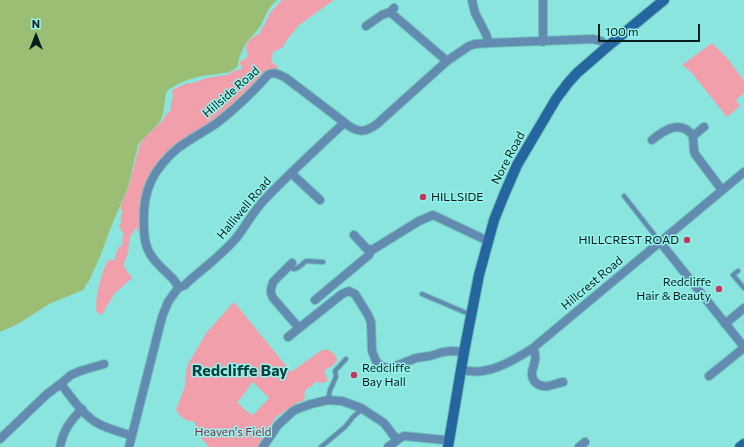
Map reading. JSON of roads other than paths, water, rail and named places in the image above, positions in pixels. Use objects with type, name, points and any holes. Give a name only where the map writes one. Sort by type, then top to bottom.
[{"type":"street","points":[[472,0],[475,13],[489,43]]},
{"type":"street","points":[[543,0],[543,42]]},
{"type":"street","name":"Nore Road","points":[[448,443],[479,275],[494,220],[518,165],[556,99],[568,83],[577,73],[607,47],[664,0]]},
{"type":"street","points":[[366,26],[392,10],[447,61]]},
{"type":"street","name":"Hillside Road","points":[[178,288],[175,281],[149,254],[146,244],[144,234],[144,208],[148,188],[154,175],[167,158],[232,111],[252,93],[268,75],[278,74],[286,78],[344,123],[358,130],[367,130],[447,61],[469,46],[489,43],[597,40],[601,41],[607,47]]},
{"type":"street","name":"Halliwell Road","points":[[178,288],[185,285],[230,245],[263,201],[344,123]]},
{"type":"street","points":[[693,135],[704,127]]},
{"type":"street","points":[[652,140],[662,131],[672,128],[681,128],[689,131],[693,135],[695,154],[722,190]]},
{"type":"street","name":"Hillcrest Road","points":[[461,369],[473,372],[490,369],[503,365],[533,348],[744,172]]},
{"type":"street","points":[[291,173],[320,200]]},
{"type":"street","points":[[354,235],[367,249],[375,249],[419,221],[433,215],[488,241]]},
{"type":"street","points":[[660,242],[744,346],[709,376]]},
{"type":"street","points":[[315,300],[369,255],[370,250]]},
{"type":"street","points":[[288,264],[271,285],[271,291],[273,298],[299,328]]},
{"type":"street","points":[[129,447],[162,317],[168,302],[178,288]]},
{"type":"street","points":[[288,337],[342,294],[349,292],[353,293],[368,315],[370,322],[372,351],[376,361],[383,367],[393,367],[416,358],[443,352],[464,352]]},
{"type":"street","points":[[725,324],[744,308]]},
{"type":"street","points":[[533,348],[536,357],[532,374],[535,383],[555,388],[564,382]]},
{"type":"street","points":[[718,374],[744,352]]},
{"type":"street","points":[[0,439],[46,394],[71,375],[100,367]]},
{"type":"street","points":[[61,384],[88,416],[98,424],[132,436]]},
{"type":"street","points":[[263,447],[278,425],[292,412],[311,404],[328,400],[342,400],[363,409],[384,423],[397,440]]},
{"type":"street","points":[[60,447],[70,422],[82,409]]},
{"type":"street","points":[[388,447],[404,436],[445,440],[448,443]]},
{"type":"street","points":[[740,447],[744,444]]},
{"type":"lane","points":[[624,196],[660,242]]},
{"type":"lane","points":[[288,264],[295,269],[306,261],[323,262]]},
{"type":"lane","points":[[738,271],[733,275],[744,288]]},
{"type":"lane","points":[[422,294],[471,315]]},
{"type":"lane","points":[[328,400],[330,390],[336,377],[335,371],[346,359]]},
{"type":"lane","points":[[322,447],[363,409]]},
{"type":"place","name":"HILLSIDE","points":[[423,197]]},
{"type":"place","name":"HILLCREST ROAD","points":[[687,240]]},
{"type":"place","name":"Redcliffe Hair & Beauty","points":[[719,289]]},
{"type":"place","name":"Redcliffe Bay Hall","points":[[354,375]]},
{"type":"district","name":"Redcliffe Bay","points":[[240,371]]},
{"type":"park label","name":"Heaven's Field","points":[[233,432]]}]
